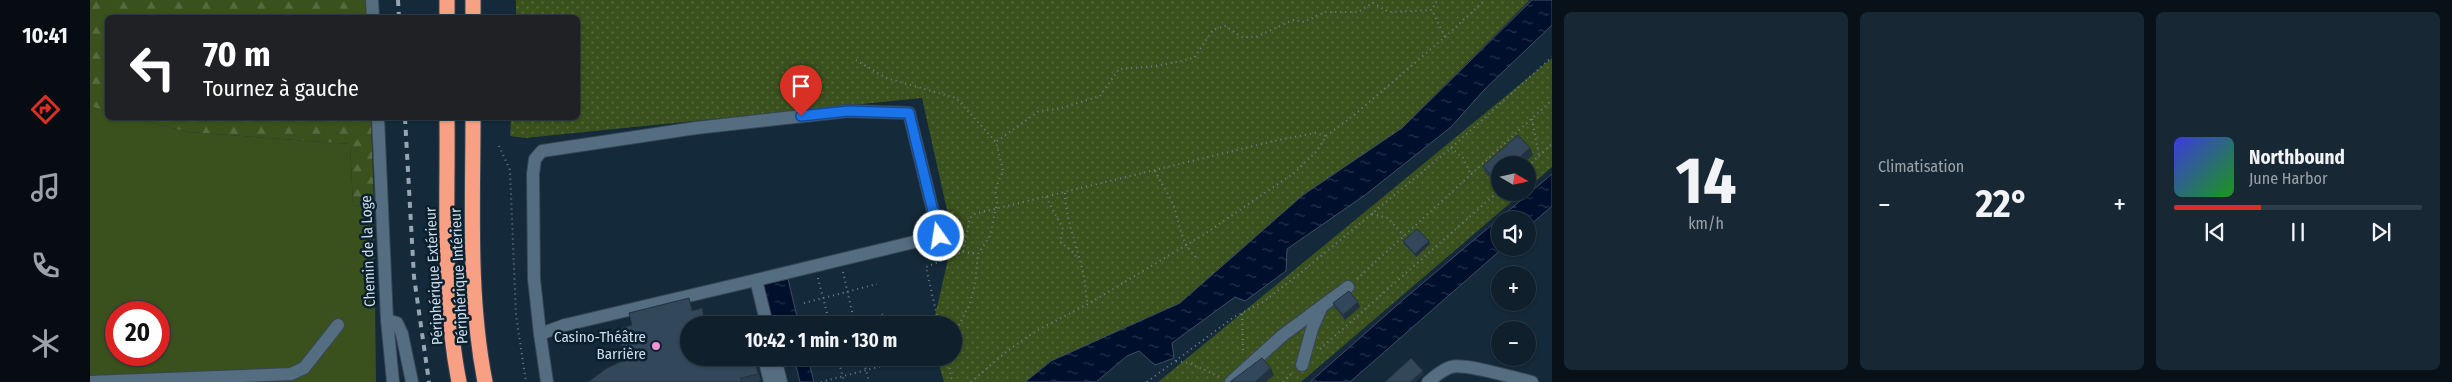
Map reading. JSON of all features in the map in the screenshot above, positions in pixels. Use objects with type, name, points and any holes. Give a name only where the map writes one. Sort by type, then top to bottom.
[{"type":"highway","points":[[447,0],[447,15]]},
{"type":"highway","points":[[473,0],[473,15]]},
{"type":"highway","name":"Périphérique Extérieur","points":[[447,120],[451,317],[460,382]]},
{"type":"highway","name":"Périphérique Intérieur","points":[[473,120],[473,268],[475,316],[485,382]]},
{"type":"street","points":[[372,0],[373,15]]},
{"type":"street","points":[[540,334],[573,323],[939,236],[909,113],[848,111],[696,128],[542,150],[536,159],[533,174],[534,279],[540,334],[547,382]]},
{"type":"street","name":"Chemin de la Loge","points":[[378,120],[387,320],[393,382]]},
{"type":"street","points":[[754,281],[760,316]]},
{"type":"street","points":[[754,281],[764,316]]},
{"type":"street","points":[[1232,382],[1247,365],[1282,335],[1348,287]]},
{"type":"street","points":[[1302,365],[1312,329],[1322,307]]},
{"type":"street","points":[[387,320],[397,323],[402,334],[412,382]]},
{"type":"street","points":[[90,382],[291,374],[304,368],[338,324]]},
{"type":"street","points":[[766,366],[770,382]]},
{"type":"street","points":[[777,366],[781,382]]},
{"type":"street","points":[[1428,382],[1439,372],[1452,367],[1465,367],[1532,382]]},
{"type":"path","points":[[1432,10],[1437,0]]},
{"type":"path","points":[[971,382],[1007,351],[1036,331],[1088,304],[1185,245],[1294,173],[1317,151],[1326,136],[1354,116],[1445,38],[1485,0]]},
{"type":"path","points":[[996,142],[1039,111],[1058,109],[1100,96],[1119,68],[1157,66],[1194,58],[1213,30],[1225,26],[1242,37],[1256,37],[1293,20],[1304,22],[1325,12],[1358,12],[1373,3],[1389,12],[1432,10]]},
{"type":"path","points":[[1432,10],[1445,38]]},
{"type":"path","points":[[1147,382],[1234,317],[1262,302],[1303,271],[1450,148],[1552,57]]},
{"type":"path","points":[[856,60],[886,78],[956,98],[996,142],[1003,171],[995,190],[996,210],[988,243],[978,254],[975,285],[969,306],[962,319]]},
{"type":"path","points":[[1348,287],[1552,100]]},
{"type":"path","points":[[1532,119],[1539,156]]},
{"type":"path","points":[[963,252],[970,218],[974,214],[1290,138],[1315,133],[1326,136]]},
{"type":"path","points":[[1536,159],[1552,144]]},
{"type":"path","points":[[498,146],[510,170],[516,315],[526,382]]},
{"type":"path","points":[[1450,148],[1463,158],[1471,175]]},
{"type":"path","points":[[1155,171],[1176,214],[1177,224],[1181,230],[1185,245],[1198,259]]},
{"type":"path","points":[[1065,193],[1066,214],[1080,262],[1088,304]]},
{"type":"path","points":[[1046,198],[1063,229],[1060,242],[1072,250],[1080,262]]},
{"type":"path","points":[[1283,382],[1491,198]]},
{"type":"path","points":[[1372,214],[1388,218],[1404,236]]},
{"type":"path","points":[[937,316],[926,268],[963,252],[978,254]]},
{"type":"path","points":[[840,260],[853,316]]},
{"type":"path","points":[[818,266],[817,273],[828,316]]},
{"type":"path","points":[[804,303],[877,284]]},
{"type":"path","points":[[876,316],[885,314]]},
{"type":"path","points":[[1242,314],[1243,358],[1247,365]]},
{"type":"path","points":[[1174,361],[1189,363],[1208,374],[1232,382]]},
{"type":"path","points":[[840,366],[844,382]]},
{"type":"path","points":[[866,366],[870,382]]},
{"type":"path","points":[[820,382],[882,366]]},
{"type":"path","points":[[949,366],[952,382]]},
{"type":"green space","points":[[90,0],[366,0],[367,15],[105,15],[105,110],[90,106]]},
{"type":"green space","points":[[516,0],[1529,1],[1402,128],[1303,195],[1180,303],[1051,361],[1025,382],[944,382],[939,366],[962,366],[962,316],[935,316],[953,237],[922,98],[525,138],[510,136],[511,120],[580,120],[580,15],[516,15]]},
{"type":"green space","points":[[1552,58],[1552,167],[1536,181],[1536,156],[1491,156],[1491,201],[1513,201],[1501,211],[1491,211],[1491,220],[1301,382],[1158,382]]},
{"type":"green space","points":[[90,106],[105,110],[105,120],[141,120],[188,132],[350,144],[353,205],[374,207],[376,382],[90,382]]},
{"type":"green space","points":[[141,120],[371,120],[374,207],[353,205],[350,144],[188,132]]},
{"type":"water","points":[[1532,0],[1552,0],[1552,25],[1484,90],[1451,127],[1365,195],[1287,249],[1286,271],[1245,301],[1235,297],[1172,343],[1174,358],[1155,365],[1139,351],[1127,356],[1096,382],[1025,382],[1051,361],[1180,303],[1303,195],[1402,128]]},
{"type":"water","points":[[1552,174],[1552,206],[1536,220],[1536,211],[1508,211],[1520,201],[1536,201],[1536,188]]},
{"type":"water","points":[[1491,226],[1491,256],[1494,256],[1350,382],[1310,382]]},
{"type":"water","points":[[788,279],[797,316],[769,316],[761,285]]},
{"type":"water","points":[[796,366],[810,366],[814,382],[800,382]]},
{"type":"building","points":[[1518,135],[1530,148],[1521,156],[1494,156]]},
{"type":"building","points":[[1491,159],[1491,175],[1483,166]]},
{"type":"building","points":[[1417,229],[1429,241],[1415,254],[1403,241]]},
{"type":"building","points":[[1349,291],[1358,302],[1343,315],[1333,303]]},
{"type":"building","name":"Casino-Théâtre Barrière","points":[[689,298],[692,311],[702,308],[704,316],[680,316],[680,366],[756,366],[758,374],[741,378],[741,382],[588,382],[607,368],[625,360],[618,329],[632,325],[629,313]]},
{"type":"building","points":[[1262,358],[1271,368],[1255,382],[1230,382]]},
{"type":"building","points":[[1411,358],[1423,371],[1410,382],[1385,382]]},
{"type":"railway","points":[[398,0],[399,15]]},
{"type":"railway","points":[[405,120],[414,277],[429,382]]},
{"type":"place","name":"Casino-Théâtre Barrière","points":[[656,346]]},
{"type":"route","points":[[801,116],[848,111],[909,113],[939,236]]}]
